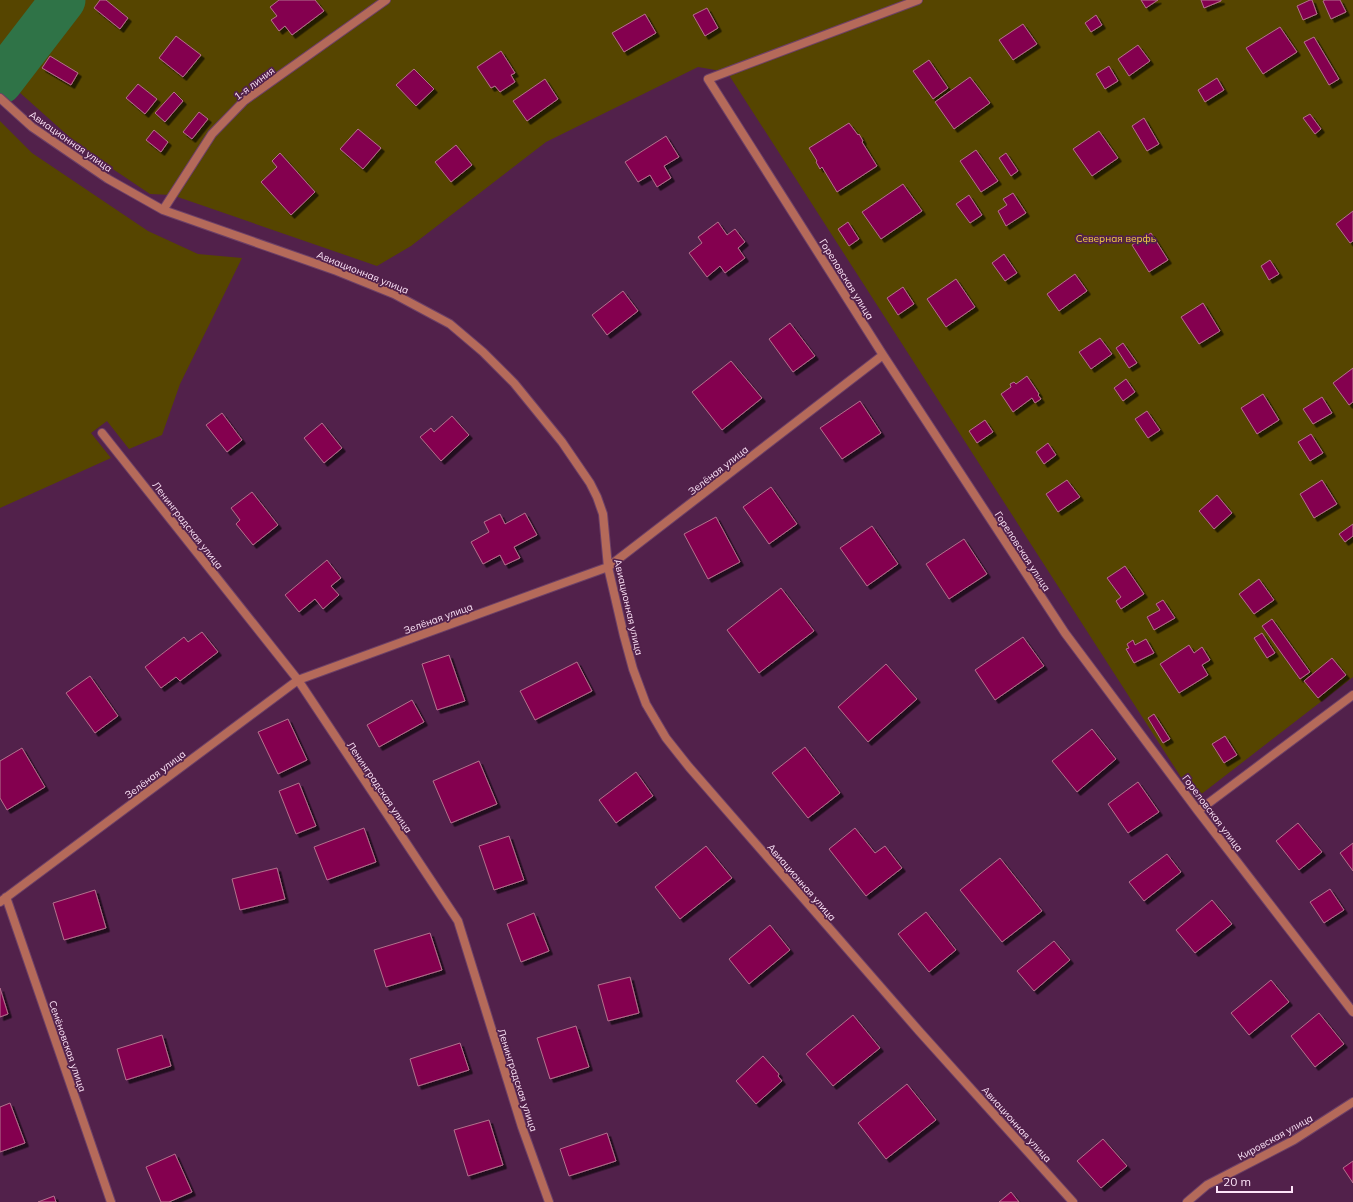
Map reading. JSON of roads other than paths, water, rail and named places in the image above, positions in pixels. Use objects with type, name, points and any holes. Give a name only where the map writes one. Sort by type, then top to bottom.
[{"type":"street","name":"1-я линия","points":[[163,210],[212,134],[244,101],[386,0]]},
{"type":"street","name":"Гореловская улица","points":[[918,0],[708,79],[884,355],[1065,633],[1198,811],[1353,1012]]},
{"type":"street","name":"Авиационная улица","points":[[0,98],[32,127],[108,179],[163,210],[329,268],[394,294],[450,324],[484,352],[514,383],[562,442],[581,469],[597,497],[603,514],[608,567],[633,669],[646,704],[666,738],[689,767],[904,1013],[1073,1202]]},
{"type":"street","name":"Зелёная улица","points":[[3,900],[298,680],[608,567],[884,355]]},
{"type":"street","name":"Ленинградская улица","points":[[102,433],[298,680],[458,921],[522,1127],[549,1202]]},
{"type":"street","points":[[1198,811],[1353,695]]},
{"type":"street","name":"Семёновская улица","points":[[3,900],[111,1202]]},
{"type":"street","name":"Кировская улица","points":[[1187,1202],[1207,1185],[1294,1140],[1353,1102]]},
{"type":"waterway","points":[[0,82],[63,0]]},
{"type":"park label","name":"Северная верфь","points":[[1116,238]]}]
